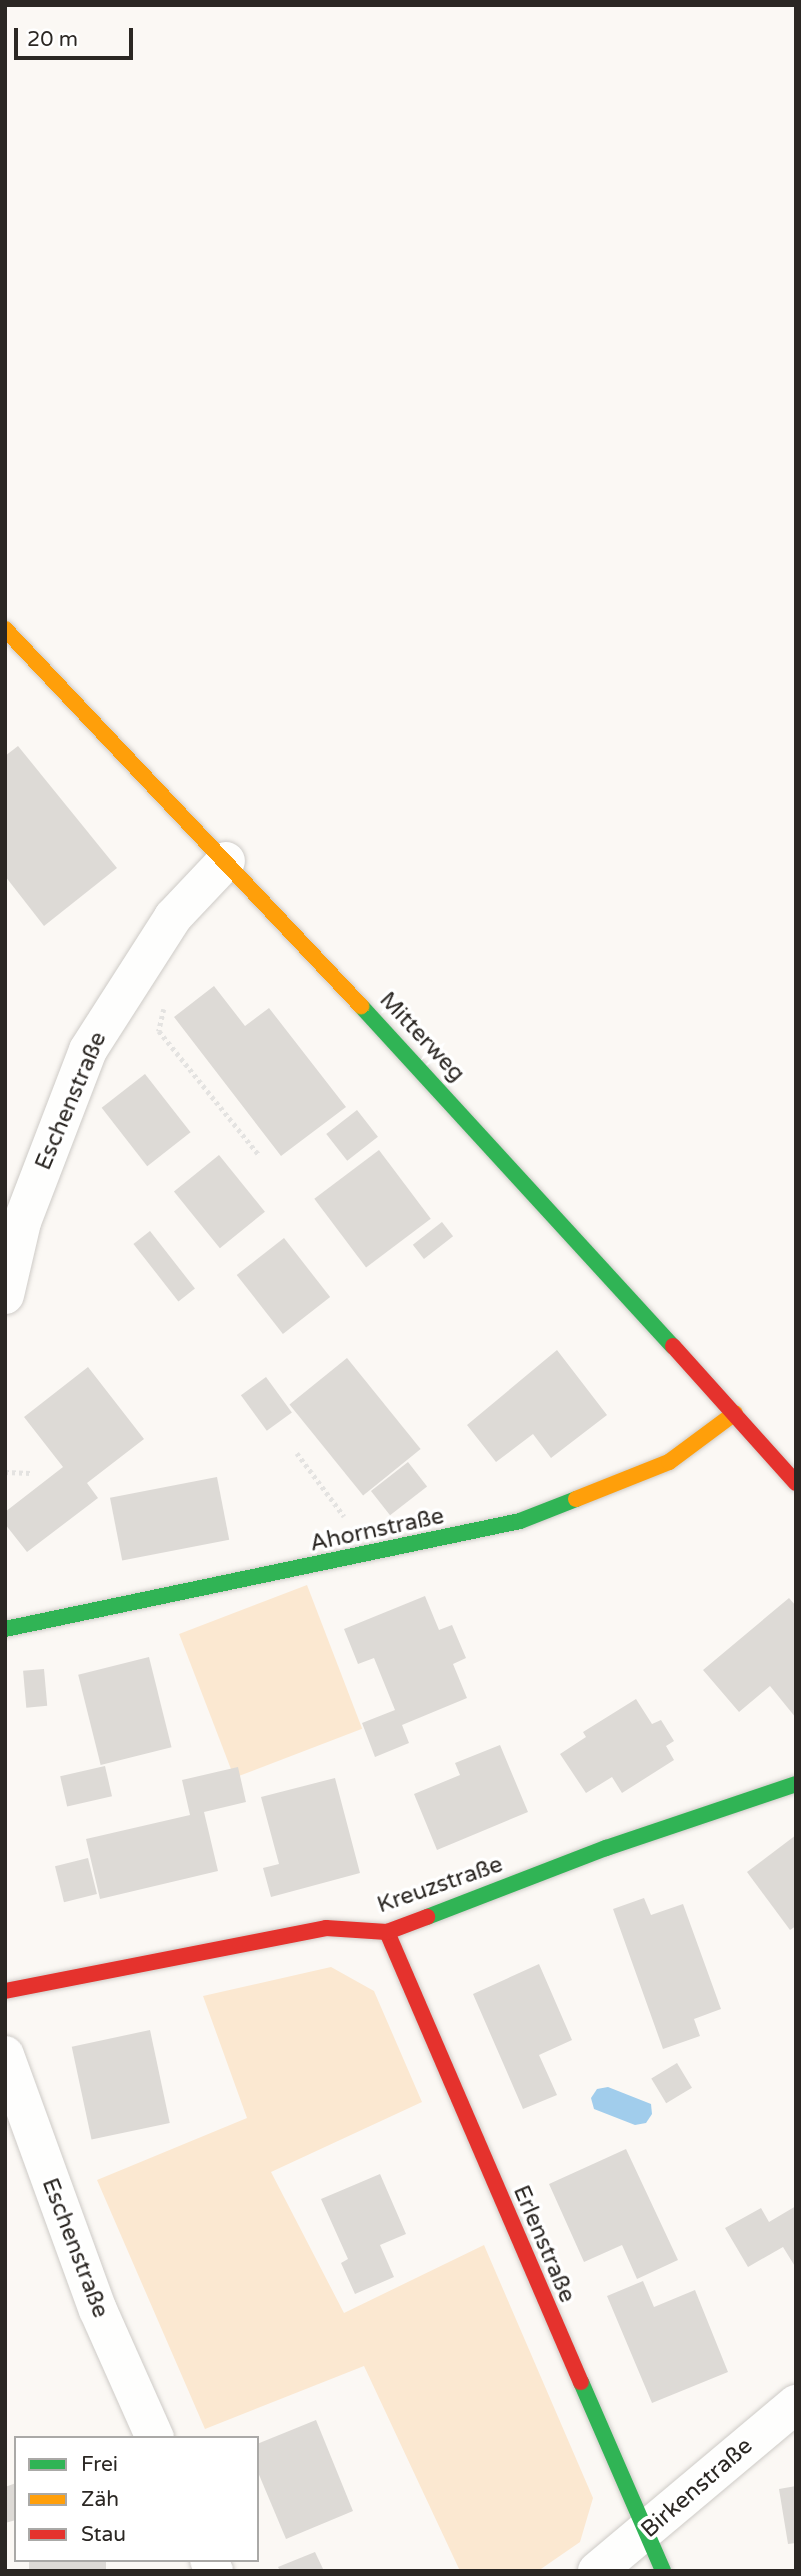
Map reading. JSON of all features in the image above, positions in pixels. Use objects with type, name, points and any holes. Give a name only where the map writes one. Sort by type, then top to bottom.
[{"type":"street","name":"Mitterweg","points":[[5,629],[226,861],[735,1413],[796,1483]]},
{"type":"street","name":"Eschenstraße","points":[[5,1295],[22,1222],[88,1050],[173,917],[226,861]]},
{"type":"street","name":"Ahornstraße","points":[[5,1629],[520,1521],[612,1488],[669,1462],[735,1413]]},
{"type":"street","name":"Kreuzstraße","points":[[5,1991],[326,1928],[387,1932],[606,1849],[796,1783]]},
{"type":"street","name":"Erlenstraße","points":[[387,1932],[605,2444],[649,2531],[663,2571]]},
{"type":"street","name":"Eschenstraße","points":[[5,2055],[98,2310],[154,2436]]},
{"type":"street","name":"Birkenstraße","points":[[597,2571],[649,2531],[796,2404]]},
{"type":"path","points":[[146,956],[168,987],[159,1031],[259,1155]]},
{"type":"path","points":[[297,1452],[372,1554]]},
{"type":"path","points":[[5,1472],[31,1473]]},
{"type":"shaded area","points":[[307,1585],[362,1729],[234,1778],[179,1634]]},
{"type":"shaded area","points":[[331,1967],[374,1991],[422,2102],[271,2172],[344,2313],[484,2245],[593,2498],[580,2542],[538,2571],[460,2571],[364,2366],[205,2429],[97,2180],[247,2118],[203,1996]]},
{"type":"water","points":[[608,2087],[651,2104],[652,2114],[646,2123],[635,2125],[594,2109],[591,2098],[597,2089]]},
{"type":"building","points":[[18,746],[117,868],[44,926],[5,876],[5,756]]},
{"type":"building","points":[[214,986],[245,1026],[269,1008],[346,1107],[281,1156],[174,1017]]},
{"type":"building","points":[[145,1074],[191,1132],[147,1166],[102,1108]]},
{"type":"building","points":[[357,1110],[378,1137],[347,1161],[326,1134]]},
{"type":"building","points":[[379,1150],[431,1219],[366,1267],[314,1199]]},
{"type":"building","points":[[219,1155],[265,1212],[220,1248],[174,1192]]},
{"type":"building","points":[[442,1222],[453,1236],[424,1259],[413,1245]]},
{"type":"building","points":[[150,1231],[195,1289],[178,1301],[133,1244]]},
{"type":"building","points":[[284,1238],[330,1297],[283,1334],[237,1275]]},
{"type":"building","points":[[557,1350],[607,1415],[551,1458],[533,1434],[496,1462],[467,1425]]},
{"type":"building","points":[[347,1358],[421,1449],[363,1495],[289,1405]]},
{"type":"building","points":[[88,1367],[144,1439],[87,1483],[98,1498],[27,1552],[5,1524],[5,1512],[63,1467],[24,1417]]},
{"type":"building","points":[[266,1377],[292,1413],[267,1431],[241,1395]]},
{"type":"building","points":[[408,1462],[427,1486],[390,1515],[371,1491]]},
{"type":"building","points":[[217,1477],[229,1540],[122,1561],[110,1498]]},
{"type":"building","points":[[425,1596],[439,1630],[452,1625],[466,1658],[453,1664],[467,1698],[402,1725],[409,1743],[375,1757],[362,1723],[395,1710],[374,1658],[358,1664],[344,1629]]},
{"type":"building","points":[[789,1598],[796,1606],[796,1718],[770,1686],[739,1712],[703,1670]]},
{"type":"building","points":[[149,1657],[171,1747],[101,1765],[78,1675]]},
{"type":"building","points":[[44,1669],[47,1706],[26,1708],[23,1671]]},
{"type":"building","points":[[636,1699],[652,1724],[661,1720],[674,1741],[666,1746],[674,1760],[622,1793],[612,1777],[586,1793],[560,1754],[586,1737],[583,1732]]},
{"type":"building","points":[[500,1745],[528,1812],[437,1850],[414,1794],[460,1775],[455,1763]]},
{"type":"building","points":[[105,1766],[112,1796],[67,1807],[60,1776]]},
{"type":"building","points":[[238,1767],[246,1802],[204,1812],[218,1871],[100,1899],[86,1839],[190,1815],[182,1780]]},
{"type":"building","points":[[335,1778],[360,1873],[271,1897],[263,1868],[279,1864],[261,1797]]},
{"type":"building","points":[[796,1835],[796,1926],[790,1930],[747,1872]]},
{"type":"building","points":[[88,1858],[97,1894],[64,1902],[55,1866]]},
{"type":"building","points":[[644,1898],[651,1915],[683,1904],[721,2009],[694,2019],[700,2036],[663,2049],[613,1909]]},
{"type":"building","points":[[539,1964],[572,2040],[539,2055],[557,2095],[523,2109],[473,1994]]},
{"type":"building","points":[[150,2030],[170,2123],[91,2140],[72,2047]]},
{"type":"building","points":[[677,2063],[692,2088],[666,2103],[651,2078]]},
{"type":"building","points":[[626,2149],[678,2260],[637,2279],[622,2245],[584,2262],[549,2184]]},
{"type":"building","points":[[380,2174],[406,2234],[380,2245],[394,2277],[355,2294],[341,2263],[348,2259],[321,2199]]},
{"type":"building","points":[[796,2206],[796,2268],[783,2247],[748,2267],[725,2228],[761,2208],[769,2222]]},
{"type":"building","points":[[643,2281],[654,2307],[695,2290],[728,2372],[652,2403],[607,2296]]},
{"type":"building","points":[[316,2420],[353,2511],[286,2539],[259,2475],[259,2443]]},
{"type":"building","points":[[14,2484],[14,2521],[5,2523],[5,2487]]},
{"type":"building","points":[[796,2486],[796,2543],[788,2544],[779,2489]]},
{"type":"building","points":[[315,2552],[324,2571],[280,2571],[278,2567]]},
{"type":"building","points":[[29,2562],[106,2562],[106,2571],[29,2571]]},
{"type":"traffic: fast","points":[[361,1006],[673,1346]]},
{"type":"traffic: fast","points":[[5,1629],[520,1521],[576,1499]]},
{"type":"traffic: fast","points":[[427,1917],[606,1848],[796,1784]]},
{"type":"traffic: fast","points":[[581,2382],[663,2571]]},
{"type":"traffic: slow","points":[[5,629],[361,1006]]},
{"type":"traffic: slow","points":[[576,1499],[669,1462],[735,1413]]},
{"type":"traffic: jam","points":[[673,1346],[796,1483]]},
{"type":"traffic: jam","points":[[5,1991],[326,1928],[387,1932],[427,1917]]},
{"type":"traffic: jam","points":[[387,1932],[581,2382]]}]
